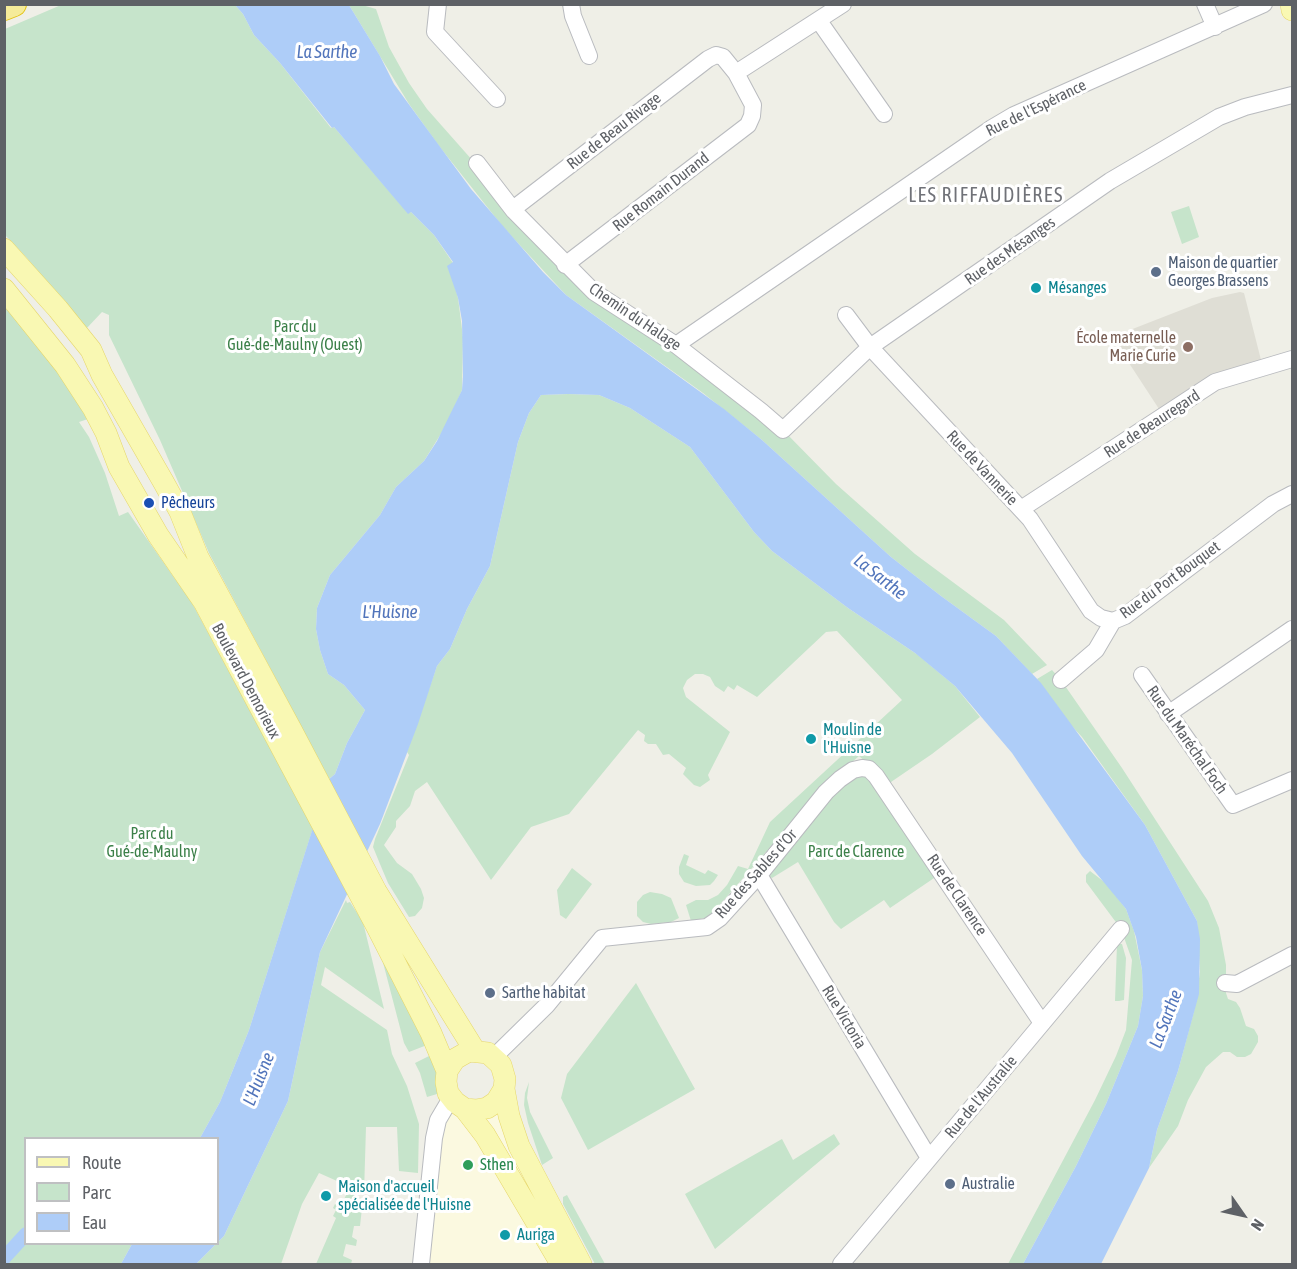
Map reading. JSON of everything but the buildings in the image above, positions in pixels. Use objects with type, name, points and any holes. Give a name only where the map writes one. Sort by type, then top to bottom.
[{"type":"highway","points":[[4,8],[14,4]]},
{"type":"main road","points":[[1291,4],[1293,10]]},
{"type":"main road","points":[[4,249],[91,350],[102,375]]},
{"type":"main road","points":[[4,260],[38,297],[102,375]]},
{"type":"main road","name":"Boulevard Demorieux","points":[[10,296],[65,365],[93,408],[106,433],[119,467],[158,535],[204,602],[376,891],[484,1054],[503,1069],[509,1116],[519,1146],[581,1264]]},
{"type":"main road","name":"Boulevard Demorieux","points":[[102,375],[180,512],[198,557],[367,911],[431,1033],[447,1071],[446,1082],[458,1103],[485,1135],[561,1264]]},
{"type":"main road","points":[[447,1071],[459,1056],[484,1054]]},
{"type":"main road","points":[[458,1103],[476,1110],[487,1108],[496,1102],[504,1089]]},
{"type":"street","points":[[438,4],[435,32],[497,99]]},
{"type":"street","points":[[571,4],[573,16],[589,56]]},
{"type":"street","points":[[736,73],[843,4]]},
{"type":"street","points":[[1205,4],[1215,27]]},
{"type":"street","name":"Rue de l'Espérance","points":[[676,345],[1014,115],[1264,4]]},
{"type":"street","points":[[819,21],[884,114]]},
{"type":"street","name":"Rue de Beau Rivage","points":[[513,209],[708,59],[716,55],[723,57],[736,73]]},
{"type":"street","name":"Rue Romain Durand","points":[[566,265],[748,125],[753,116],[753,105],[736,73]]},
{"type":"street","name":"Rue des Mésanges","points":[[783,430],[870,347],[1110,182],[1219,117],[1245,106],[1293,95]]},
{"type":"street","name":"Chemin du Halage","points":[[477,164],[513,209],[594,292],[676,345],[783,430]]},
{"type":"street","name":"Rue de Vannerie","points":[[846,315],[870,347],[1030,519],[1091,611],[1101,618],[1113,621]]},
{"type":"street","name":"Rue de Beauregard","points":[[1021,509],[1215,382],[1293,359]]},
{"type":"street","name":"Rue du Port Bouquet","points":[[1061,680],[1096,650],[1113,621],[1125,616],[1272,504],[1293,494]]},
{"type":"street","points":[[1168,714],[1293,629]]},
{"type":"street","name":"Rue du Maréchal Foch","points":[[1142,675],[1233,805],[1293,780]]},
{"type":"street","name":"Rue des Sables d'Or","points":[[484,1054],[547,1005],[602,938],[707,927],[720,918],[759,875],[826,792],[853,770],[869,769]]},
{"type":"street","name":"Rue de Clarence","points":[[869,769],[885,789],[1042,1023]]},
{"type":"street","name":"Rue Victoria","points":[[759,875],[929,1158]]},
{"type":"street","name":"Rue de l'Australie","points":[[840,1264],[1121,929]]},
{"type":"street","points":[[1225,983],[1237,984],[1293,955]]},
{"type":"street","points":[[427,1262],[434,1138],[438,1120],[458,1103]]},
{"type":"shaded area","name":"École maternelle Marie Curie","points":[[1244,293],[1261,360],[1221,372],[1198,383],[1159,409],[1112,337],[1212,298]]},
{"type":"shaded area","points":[[451,1098],[496,1102],[582,1264],[421,1264],[434,1138]]},
{"type":"green space","name":"Parc du Gué-de-Maulny (Ouest)","points":[[61,5],[235,5],[243,14],[254,35],[280,63],[331,128],[334,127],[408,213],[411,212],[434,235],[453,263],[463,337],[462,390],[447,424],[424,461],[396,487],[380,515],[330,575],[317,608],[316,629],[328,674],[344,685],[365,710],[347,743],[335,774],[329,779],[209,553],[160,440],[109,335],[109,315],[102,312],[86,329],[5,235],[5,29]]},
{"type":"green space","points":[[349,5],[362,5],[376,9],[389,47],[427,109],[565,265],[783,430],[836,484],[915,554],[1004,620],[1047,665],[1032,674],[996,636],[891,557],[762,440],[703,393],[566,295],[503,227],[439,146],[409,104]]},
{"type":"green space","points":[[1189,206],[1199,237],[1182,244],[1171,212]]},
{"type":"green space","name":"Parc du Gué-de-Maulny","points":[[5,299],[60,369],[88,419],[79,422],[89,437],[105,473],[119,516],[128,512],[192,603],[313,828],[249,1030],[220,1102],[201,1137],[24,1137],[24,1245],[131,1245],[121,1264],[5,1264]]},
{"type":"green space","points":[[541,395],[599,395],[630,408],[690,447],[754,532],[772,551],[848,608],[918,655],[955,686],[980,717],[891,782],[888,782],[859,756],[823,787],[709,917],[691,921],[686,905],[718,895],[738,866],[748,869],[770,822],[902,700],[837,631],[826,632],[757,697],[737,685],[734,690],[728,686],[724,692],[715,686],[710,677],[695,674],[687,680],[683,688],[686,697],[730,732],[708,775],[710,780],[700,787],[694,785],[683,774],[686,768],[669,754],[663,755],[656,744],[648,744],[644,741],[645,735],[638,730],[569,814],[531,827],[491,880],[427,782],[415,791],[410,806],[396,821],[396,827],[384,845],[397,863],[412,874],[421,889],[424,898],[422,908],[415,916],[409,917],[388,883],[373,847],[375,839],[409,755],[407,752],[437,666],[450,649],[467,609],[490,566],[518,442],[529,413]]},
{"type":"green space","points":[[1052,670],[1122,768],[1208,901],[1219,928],[1226,965],[1228,999],[1236,1002],[1246,1026],[1254,1029],[1258,1036],[1258,1042],[1251,1054],[1237,1057],[1230,1052],[1223,1052],[1206,1067],[1188,1100],[1178,1126],[1149,1168],[1157,1130],[1178,1071],[1194,1011],[1200,972],[1197,921],[1145,825],[1037,679]]},
{"type":"green space","name":"Parc de Clarence","points":[[854,773],[869,776],[940,874],[890,908],[884,900],[841,929],[834,922],[798,862],[772,878],[769,876],[830,794]]},
{"type":"green space","points":[[684,854],[689,856],[686,865],[705,874],[708,870],[718,875],[710,885],[696,886],[684,882],[679,874],[679,867]]},
{"type":"green space","points":[[572,868],[592,884],[566,919],[560,915],[557,890]]},
{"type":"green space","points":[[1090,871],[1107,884],[1126,909],[1134,931],[1142,970],[1143,996],[1138,1026],[1106,1104],[1076,1166],[1023,1264],[1008,1264],[1095,1100],[1126,1030],[1132,960],[1121,929],[1086,882],[1086,875]]},
{"type":"green space","points":[[650,892],[671,898],[679,918],[671,922],[651,924],[643,922],[637,916],[637,902],[643,895]]},
{"type":"green space","points":[[346,900],[347,903],[350,902],[363,922],[384,1009],[325,967],[321,985],[387,1030],[392,1054],[407,1086],[419,1124],[418,1173],[399,1171],[397,1127],[366,1127],[364,1193],[319,1173],[302,1204],[281,1264],[196,1264],[215,1245],[219,1245],[288,1101],[320,952]]},
{"type":"green space","points":[[1117,944],[1122,944],[1126,958],[1124,1000],[1115,1001]]},
{"type":"green space","points":[[380,951],[427,1045],[409,1052],[404,1043]]},
{"type":"green space","points":[[636,983],[695,1089],[588,1150],[561,1098],[567,1074]]},
{"type":"green space","points":[[431,1055],[439,1085],[437,1094],[427,1097],[415,1063]]},
{"type":"green space","points":[[529,1082],[527,1098],[530,1112],[553,1158],[542,1165],[524,1105]]},
{"type":"green space","points":[[834,1134],[840,1144],[715,1249],[685,1194],[782,1139],[793,1160]]},
{"type":"green space","points":[[348,1192],[363,1199],[360,1226],[354,1226],[352,1237],[357,1240],[356,1246],[346,1244],[343,1256],[352,1260],[351,1264],[316,1264],[336,1218],[333,1216],[336,1210],[333,1208],[335,1204],[340,1206]]},
{"type":"green space","points":[[567,1195],[605,1264],[595,1264],[563,1204],[563,1197]]},
{"type":"water","points":[[235,5],[349,5],[394,84],[471,189],[543,272],[566,295],[724,409],[762,440],[891,557],[996,636],[1041,683],[1145,825],[1197,921],[1200,939],[1199,994],[1178,1071],[1157,1130],[1149,1168],[1101,1264],[1023,1264],[1076,1166],[1106,1104],[1138,1026],[1143,996],[1142,970],[1136,937],[1126,909],[1082,856],[1012,753],[955,686],[915,653],[848,608],[772,551],[754,532],[690,447],[630,408],[599,395],[568,394],[541,395],[529,413],[518,442],[490,566],[467,609],[450,649],[437,666],[418,724],[380,824],[320,952],[288,1101],[224,1236],[219,1241],[219,1137],[201,1137],[220,1102],[249,1030],[328,780],[335,774],[347,743],[365,710],[344,685],[328,674],[316,629],[317,608],[330,575],[380,515],[396,487],[424,461],[437,441],[462,390],[463,376],[462,321],[458,298],[447,266],[453,262],[434,235],[411,212],[408,214],[334,127],[332,128],[280,63],[254,35],[243,14]]},
{"type":"water","points":[[131,1245],[215,1245],[196,1264],[121,1264]]},
{"type":"waterway","points":[[4,1258],[24,1236]]},
{"type":"place","name":"Maison de quartier Georges Brassens","points":[[1156,272]]},
{"type":"place","name":"Mésanges","points":[[1036,288]]},
{"type":"place","name":"École maternelle Marie Curie","points":[[1188,347]]},
{"type":"place","name":"Pêcheurs","points":[[149,503]]},
{"type":"place","name":"Moulin de l'Huisne","points":[[811,739]]},
{"type":"place","name":"Sarthe habitat","points":[[490,993]]},
{"type":"place","name":"Sthen","points":[[468,1165]]},
{"type":"place","name":"Australie","points":[[950,1184]]},
{"type":"place","name":"Maison d'accueil spécialisée de l'Huisne","points":[[326,1196]]},
{"type":"place","name":"Auriga","points":[[505,1235]]},
{"type":"district","name":"LES RIFFAUDIÈRES","points":[[986,196]]},
{"type":"water label","name":"La Sarthe","points":[[327,52]]},
{"type":"water label","name":"La Sarthe","points":[[880,577]]},
{"type":"water label","name":"L'Huisne","points":[[390,612]]},
{"type":"water label","name":"La Sarthe","points":[[1166,1019]]},
{"type":"water label","name":"L'Huisne","points":[[259,1079]]}]
